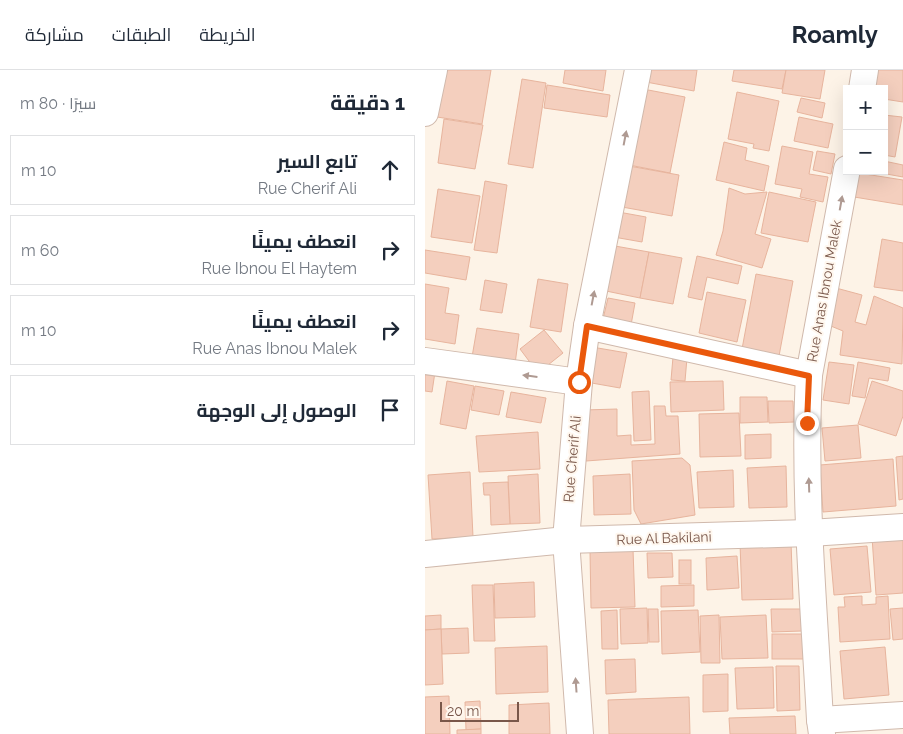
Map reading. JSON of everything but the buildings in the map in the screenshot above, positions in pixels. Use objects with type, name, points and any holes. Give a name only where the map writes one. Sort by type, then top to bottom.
[{"type":"street","points":[[425,113],[434,70]]},
{"type":"street","name":"Rue Cherif Ali","points":[[580,734],[566,540],[579,382],[587,326],[638,70]]},
{"type":"street","points":[[863,85],[865,70]]},
{"type":"street","name":"Rue Anas Ibnou Malek","points":[[821,727],[807,423],[809,376],[846,175]]},
{"type":"street","points":[[587,326],[809,376]]},
{"type":"street","points":[[425,361],[579,382]]},
{"type":"street","name":"Rue Al Bakilani","points":[[425,554],[566,540],[811,533],[903,526]]},
{"type":"street","points":[[821,727],[903,715]]},
{"type":"route","points":[[579,382],[587,326],[809,376],[807,423]]}]
